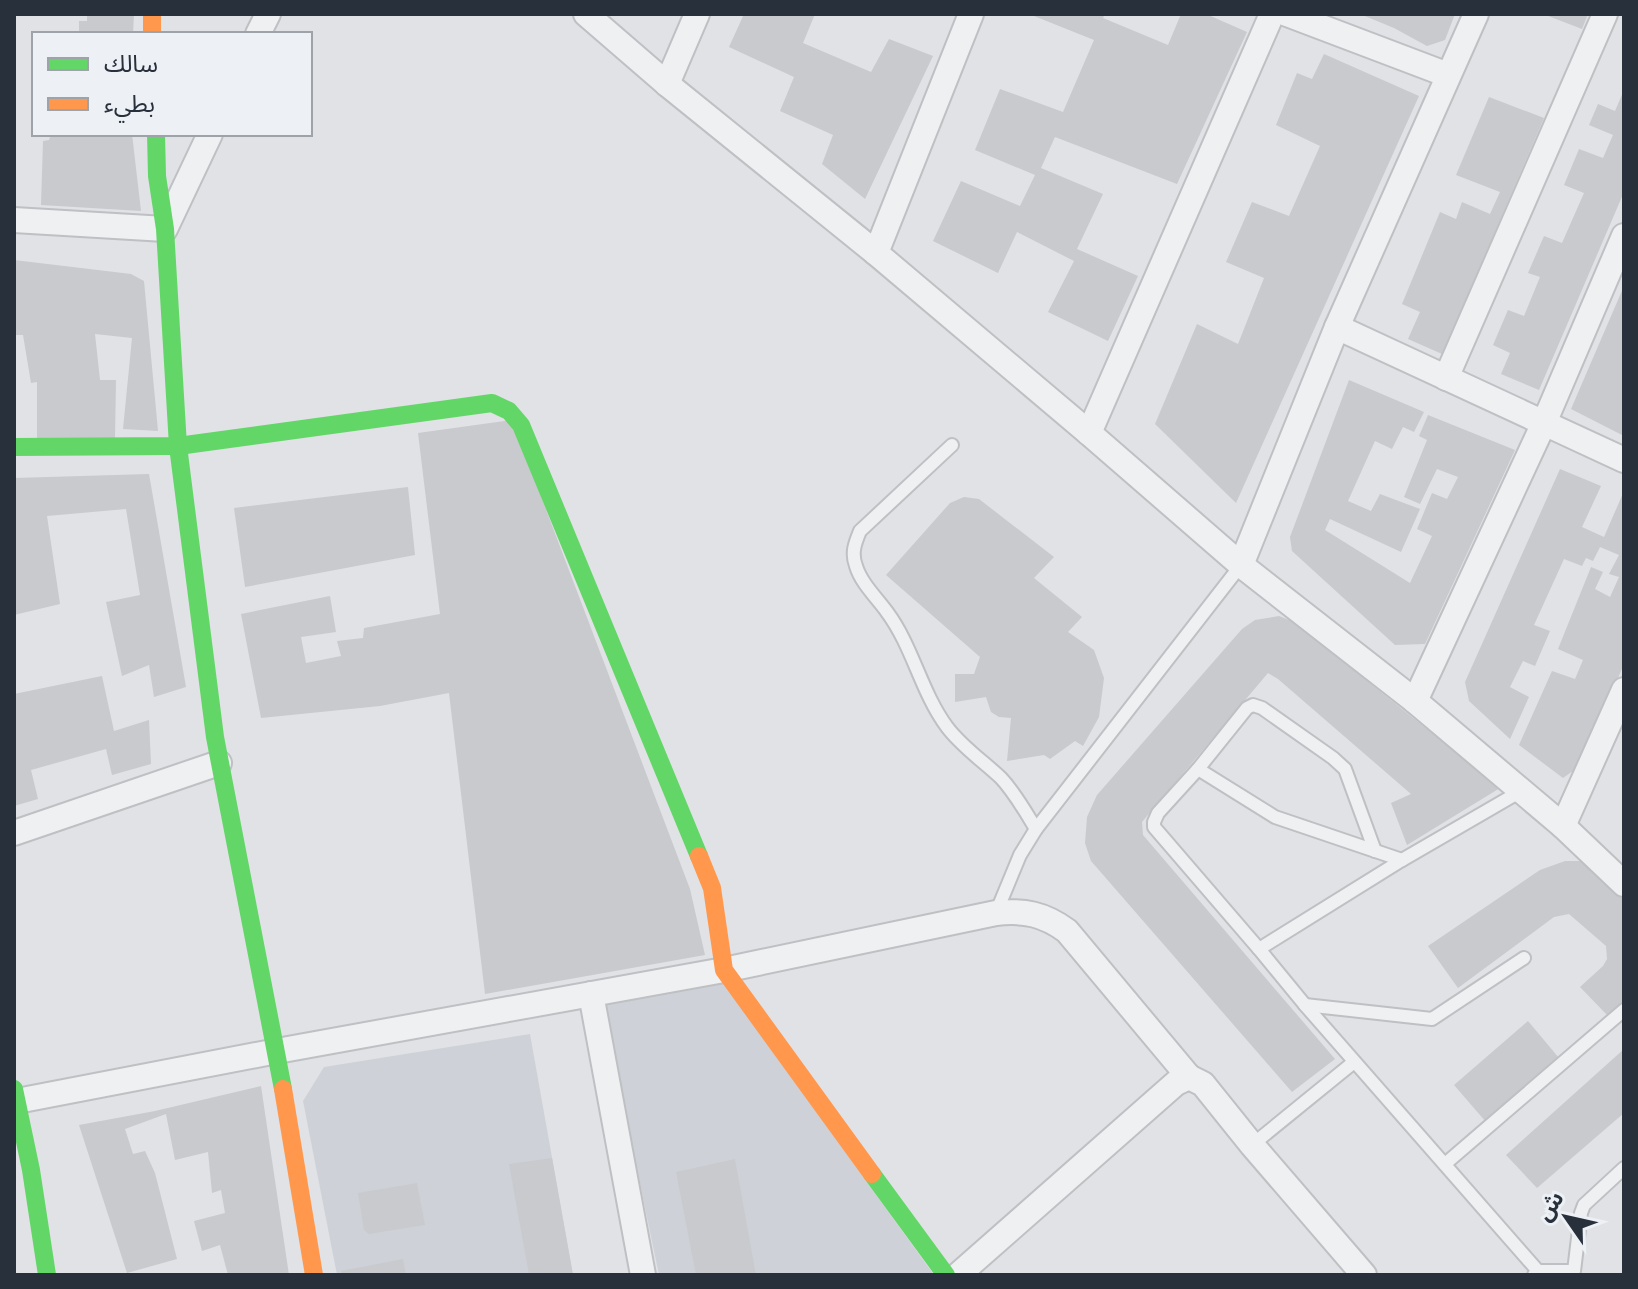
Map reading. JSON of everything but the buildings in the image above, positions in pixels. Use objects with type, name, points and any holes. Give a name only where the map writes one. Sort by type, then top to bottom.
[{"type":"street","points":[[259,32],[268,14]]},
{"type":"street","points":[[586,14],[667,84],[876,253],[1241,565],[1415,701],[1563,826],[1624,884]]},
{"type":"street","points":[[667,84],[697,14]]},
{"type":"street","points":[[876,253],[971,14]]},
{"type":"street","points":[[1089,433],[1272,14]]},
{"type":"street","points":[[1287,14],[1448,75]]},
{"type":"street","points":[[1241,565],[1337,327],[1476,14]]},
{"type":"street","points":[[1446,378],[1605,14]]},
{"type":"street","points":[[156,136],[178,446],[219,763],[277,1051],[314,1275]]},
{"type":"street","points":[[165,229],[209,136]]},
{"type":"street","points":[[14,220],[165,229]]},
{"type":"street","points":[[1415,701],[1544,423],[1624,236]]},
{"type":"street","points":[[1337,327],[1624,460]]},
{"type":"street","points":[[14,447],[178,446],[492,403],[509,411],[521,425],[712,888],[724,970],[946,1275]]},
{"type":"street","points":[[1563,826],[1624,690]]},
{"type":"street","points":[[14,833],[219,763]]},
{"type":"street","points":[[47,1275],[31,1170],[15,1095],[724,970],[996,913],[1026,912],[1041,915],[1067,931],[1189,1077],[1203,1084],[1364,1275]]},
{"type":"street","points":[[591,994],[643,1275]]},
{"type":"street","points":[[958,1275],[1176,1083],[1189,1077]]},
{"type":"street","points":[[14,1235],[39,1230]]},
{"type":"lane","points":[[952,445],[860,531],[854,543],[853,557],[856,570],[907,644],[944,723],[957,740],[1004,781],[1036,829]]},
{"type":"lane","points":[[996,913],[1020,855],[1036,829],[1241,565]]},
{"type":"lane","points":[[1375,851],[1345,769],[1262,708],[1253,705],[1247,708],[1158,813],[1154,827],[1536,1273],[1574,1273],[1584,1205],[1624,1168]]},
{"type":"lane","points":[[1198,769],[1275,817],[1402,860]]},
{"type":"lane","points":[[1259,949],[1521,791]]},
{"type":"lane","points":[[1305,1005],[1432,1019],[1524,958]]},
{"type":"lane","points":[[1445,1164],[1624,1010]]},
{"type":"lane","points":[[1252,1145],[1354,1062]]},
{"type":"shaded area","points":[[720,979],[934,1275],[659,1275],[602,1001]]},
{"type":"shaded area","points":[[530,1034],[573,1275],[337,1275],[303,1101],[324,1067]]},
{"type":"traffic: fast","points":[[156,136],[178,446],[215,737],[283,1089]]},
{"type":"traffic: fast","points":[[14,447],[178,446],[492,403],[509,411],[521,425],[699,856]]},
{"type":"traffic: fast","points":[[14,1089],[31,1170],[47,1275]]},
{"type":"traffic: fast","points":[[872,1174],[946,1275]]},
{"type":"traffic: slow","points":[[152,14],[152,32]]},
{"type":"traffic: slow","points":[[699,856],[712,888],[724,970],[872,1174]]},
{"type":"traffic: slow","points":[[283,1089],[314,1275]]}]
